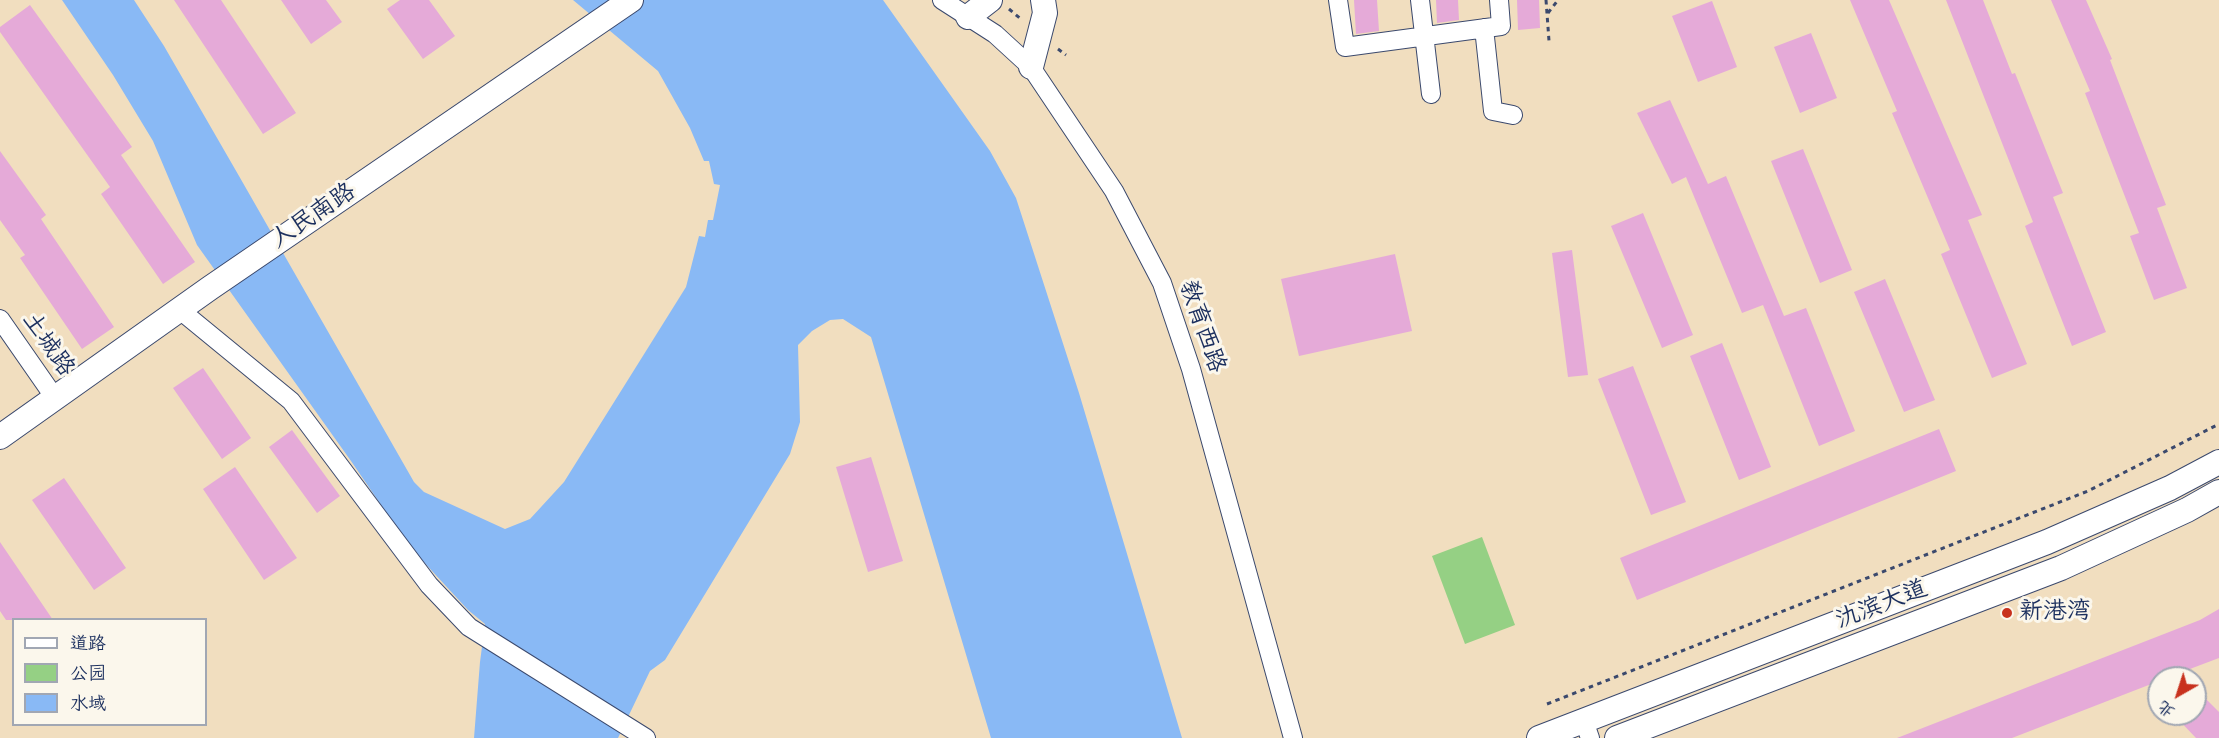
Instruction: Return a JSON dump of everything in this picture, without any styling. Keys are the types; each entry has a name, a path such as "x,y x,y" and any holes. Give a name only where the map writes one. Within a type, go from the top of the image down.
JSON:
{"main road":[{"name":"人民南路","path":"0,437 210,288 631,0"},
{"path":"968,17 990,0"},
{"path":"1031,67 1045,13 1043,0"},
{"name":"氿滨大道","path":"1539,738 1587,730 2047,542 2170,488 2219,462"},
{"name":"氿滨大道","path":"1617,738 2061,568 2187,510 2219,492"}],"street":[{"name":"教育西路","path":"942,0 994,34 1031,67 1114,191 1162,283 1191,369 1293,738"},
{"path":"1338,0 1345,47 1501,26 1499,0"},
{"path":"1420,0 1431,94"},
{"path":"1484,28 1492,111 1513,115"},
{"path":"180,310 291,400 429,585 469,627 641,735"},
{"name":"土城路","path":"0,319 55,398"}],"path":[{"path":"1546,0 1549,40"},
{"path":"1547,14 1558,0"},
{"path":"1547,704 2088,491 2219,424"}],"green space":[{"path":"1482,537 1515,625 1465,644 1432,556"}],"water":[{"path":"62,0 134,0 164,46 414,482 424,492 505,529 530,519 564,482 686,287 699,236 705,237 708,220 713,220 720,185 714,184 709,161 704,161 690,128 658,71 573,0 883,0 990,151 1016,198 1079,393 1182,738 991,738 871,337 843,319 830,320 812,331 798,345 800,422 790,454 665,660 650,671 618,738 474,738 485,624 468,610 409,546 197,245 153,141 113,75"}],"building":[{"path":"174,0 221,0 296,113 263,134"},
{"path":"281,0 326,0 342,22 311,44"},
{"path":"400,0 429,0 455,36 423,59 387,9"},
{"path":"1354,0 1377,0 1379,31 1356,34"},
{"path":"1436,0 1458,0 1459,20 1437,23"},
{"path":"1517,0 1539,0 1540,28 1518,30"},
{"path":"1850,0 1889,0 1982,215 1968,220 2027,364 1992,378 1941,254 1950,250 1892,113 1897,111"},
{"path":"1946,0 1983,0 2063,193 2053,197 2106,332 2072,346 2025,226 2033,222"},
{"path":"2051,0 2086,0 2112,59 2110,60 2166,205 2157,208 2187,288 2154,300 2130,236 2139,233 2085,93 2090,91"},
{"path":"1712,1 1737,67 1698,82 1672,16"},
{"path":"30,5 132,147 121,155 195,262 163,284 101,194 110,187 0,32 0,27"},
{"path":"1811,33 1837,98 1800,113 1774,47"},
{"path":"1670,100 1708,184 1726,176 1784,316 1806,308 1855,431 1819,446 1763,305 1742,313 1686,177 1672,184 1637,113"},
{"path":"1803,149 1852,270 1820,283 1771,161"},
{"path":"0,151 46,215 41,219 114,327 82,349 20,258 25,255 0,220"},
{"path":"1643,213 1693,335 1662,348 1611,226"},
{"path":"1572,250 1588,375 1568,377 1552,253"},
{"path":"1395,254 1412,331 1299,356 1281,279"},
{"path":"1885,279 1935,400 1904,412 1854,292"},
{"path":"1722,343 1771,467 1739,480 1690,356"},
{"path":"1633,366 1686,502 1651,515 1598,379"},
{"path":"203,368 251,438 222,459 173,388"},
{"path":"1939,429 1956,471 1637,600 1620,558"},
{"path":"292,430 340,496 317,513 269,447"},
{"path":"871,457 903,561 868,572 836,467"},
{"path":"235,467 297,558 264,580 203,489"},
{"path":"64,478 126,568 94,590 32,500"},
{"path":"0,542 52,618 6,620 0,611"},
{"path":"2219,609 2219,658 2198,666 2147,666 2147,686 2012,738 1897,738 2200,620"},
{"path":"2207,700 2219,712 2219,738 2196,738 2184,726 2207,726"}],"place":[{"name":"新港湾","path":"2007,613"}]}
